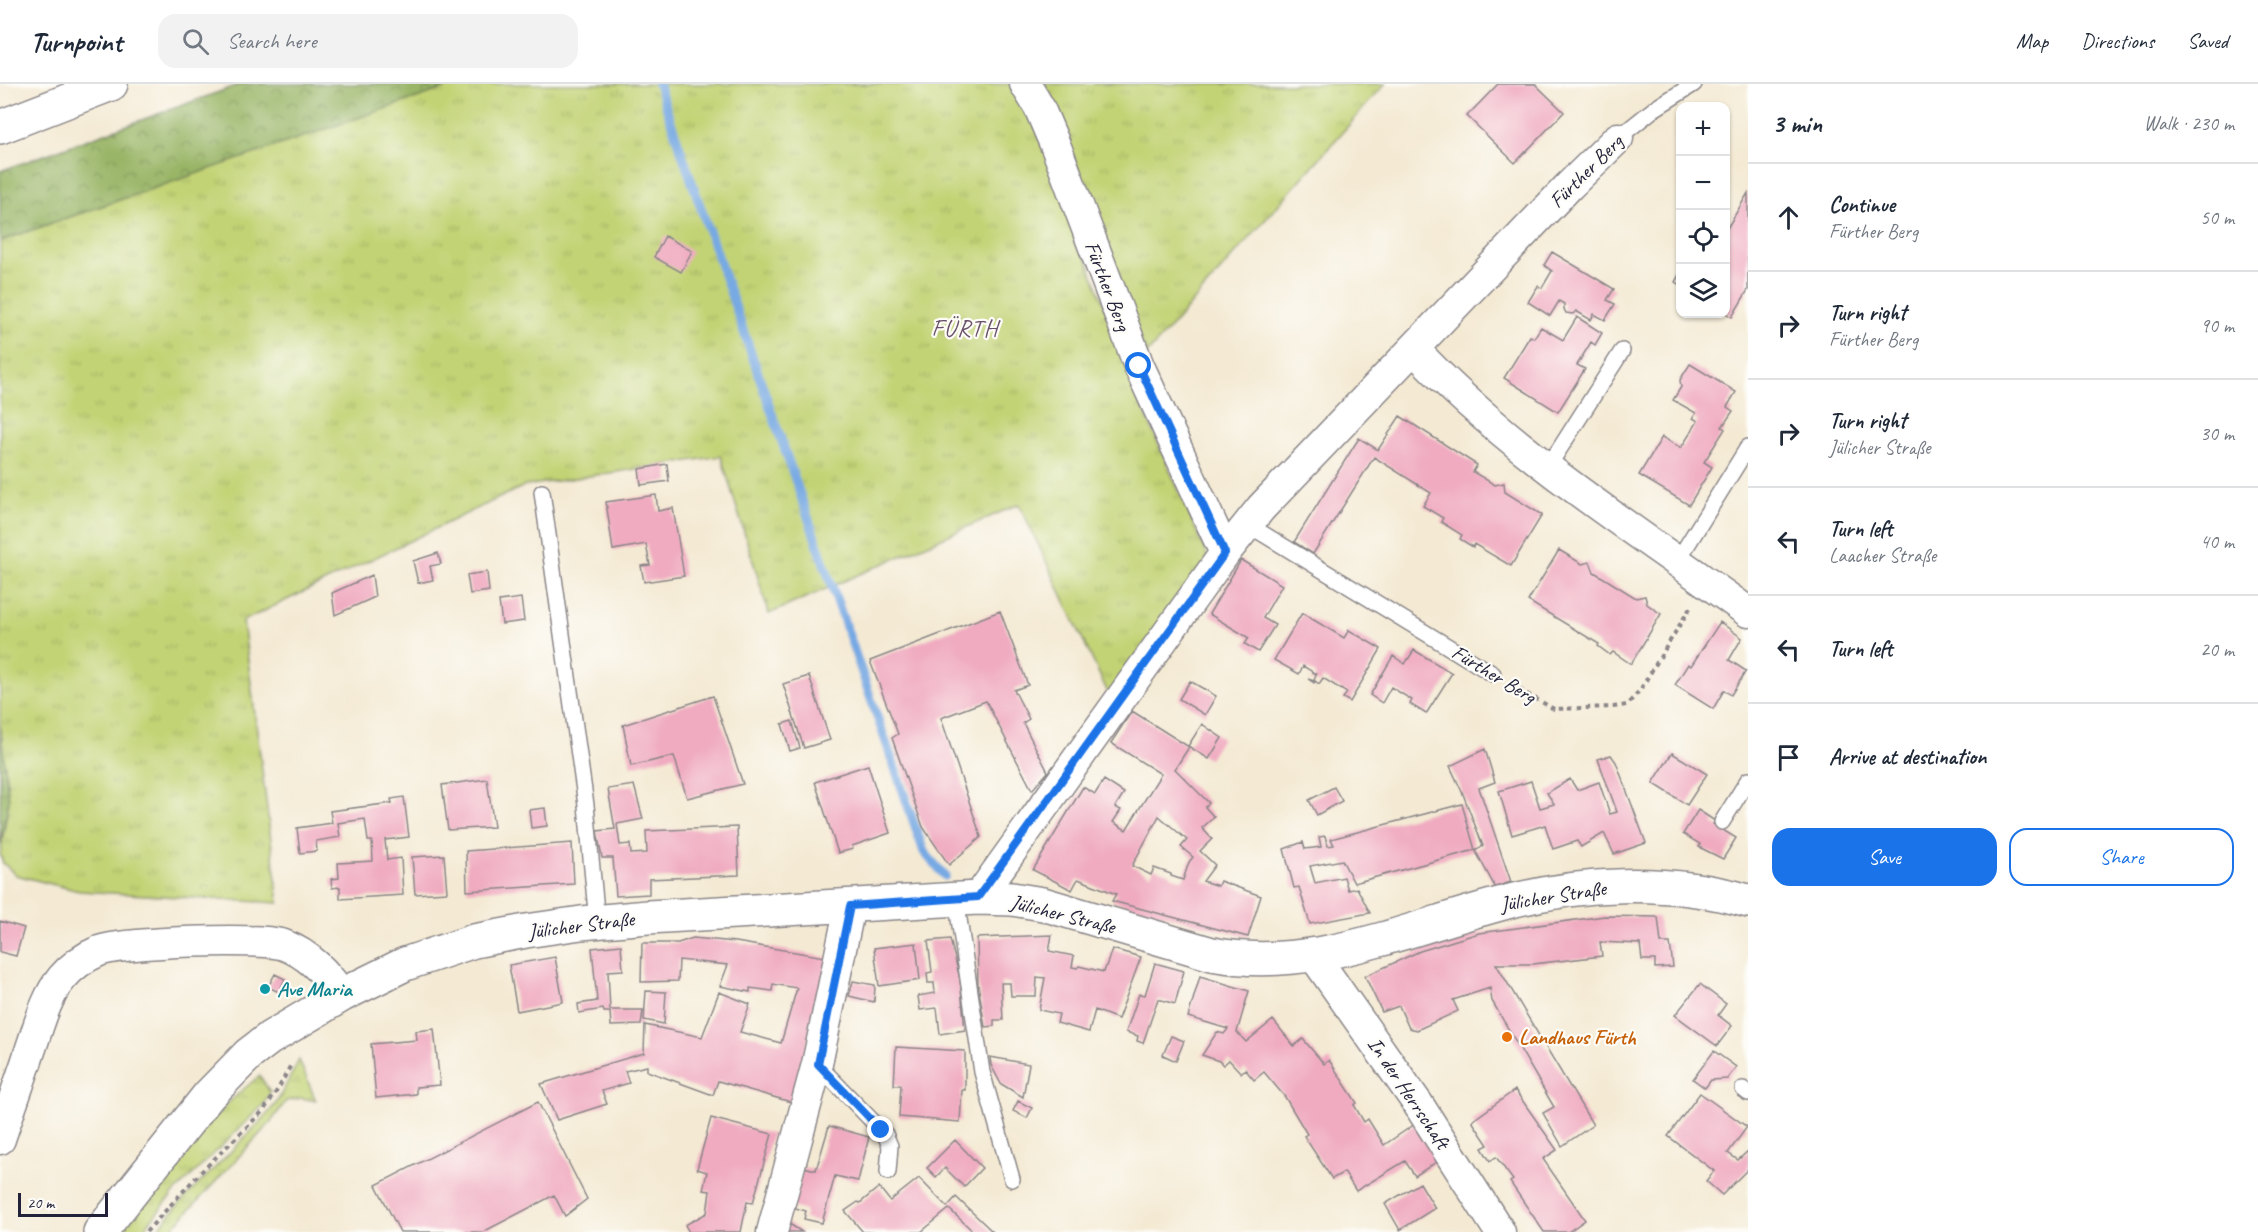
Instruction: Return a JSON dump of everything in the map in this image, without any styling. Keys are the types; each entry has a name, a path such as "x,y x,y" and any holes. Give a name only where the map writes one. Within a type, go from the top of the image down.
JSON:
{"street":[{"path":"0,127 111,84"},
{"name":"Fürther Berg","path":"1025,84 1039,107 1056,147 1139,366 1225,553"},
{"name":"Fürther Berg","path":"967,898 1247,524 1593,161 1618,138"},
{"path":"1414,349 1481,414 1548,467 1748,612"},
{"name":"Jülicher Straße","path":"100,1232 197,1110 238,1064 270,1038 336,998 405,964 474,941 526,930 597,922 967,898 1012,899 1043,904 1212,954 1237,959 1262,960 1314,956 1496,904 1561,891 1605,887 1663,887 1700,891 1748,901"},
{"path":"772,1232 818,1064 850,906"},
{"path":"0,1139 42,1017 54,990 70,970 100,950 182,943 272,942 296,950 307,957 326,974 336,998"},
{"name":"In der Herrschaft","path":"1314,956 1418,1104 1500,1232"}],"lane":[{"name":"Fürther Berg","path":"1618,138 1654,109 1694,84"},
{"path":"1548,467 1622,351"},
{"path":"1678,560 1748,447"},
{"path":"542,492 586,805 597,922"},
{"name":"Fürther Berg","path":"1247,524 1493,674"},
{"path":"1722,822 1748,780"},
{"path":"967,898 982,1072 1012,1179"},
{"path":"818,1064 885,1134 891,1146 888,1172"}],"path":[{"name":"Fürther Berg","path":"1493,674 1554,709 1627,705 1640,690 1706,582"},
{"path":"146,1232 199,1174 264,1110 295,1060"}],"green space":[{"path":"241,84 457,84 0,241 0,171"},
{"path":"456,84 1013,84 1039,133 1145,413 1208,558 1109,695 1019,504 769,614 721,456 524,486 243,621 279,903 79,891 16,875 3,863 0,854 9,801 0,725 0,241"},
{"path":"1043,84 1385,84 1146,355 1053,100"},
{"path":"0,725 9,801 0,844"},
{"path":"299,1060 316,1101 301,1098 286,1101 270,1123 169,1232 155,1232 181,1202 265,1117 277,1102"},
{"path":"260,1076 270,1092 264,1104 173,1194 141,1232 118,1232 203,1129"}],"building":[{"path":"1498,84 1535,84 1564,112 1515,163 1467,116"},
{"path":"1748,193 1748,290 1732,317 1730,316 1730,223"},
{"path":"665,236 692,251 681,272 654,257"},
{"path":"1552,252 1614,289 1607,300 1615,304 1605,320 1594,314 1591,320 1576,311 1573,314 1566,313 1564,304 1559,301 1550,316 1528,302 1538,286 1542,288 1552,271 1544,265"},
{"path":"1577,317 1602,333 1595,345 1591,342 1577,365 1585,369 1558,412 1504,378 1530,336 1534,338 1541,327 1563,340"},
{"path":"1690,364 1736,392 1727,407 1733,411 1722,427 1725,429 1704,462 1712,467 1689,505 1639,475 1662,437 1681,448 1698,421 1693,418 1696,413 1673,400 1681,387 1680,380"},
{"path":"1400,416 1477,465 1473,472 1495,485 1504,483 1505,492 1542,515 1511,566 1474,544 1473,547 1460,539 1462,535 1441,522 1443,518 1423,506 1431,493 1374,457 1313,554 1294,542 1359,438 1378,450"},
{"path":"667,464 669,481 641,485 639,469"},
{"path":"656,495 658,511 673,508 684,576 644,582 641,566 650,565 646,544 613,550 606,502"},
{"path":"1559,550 1582,564 1590,562 1594,572 1636,598 1645,596 1647,604 1661,614 1631,664 1613,652 1610,655 1598,646 1599,644 1528,601"},
{"path":"438,553 441,564 430,566 433,580 418,583 413,561"},
{"path":"1241,560 1282,585 1263,618 1275,625 1258,652 1245,644 1249,638 1209,614"},
{"path":"487,572 489,591 470,594 467,575"},
{"path":"372,575 375,597 335,615 332,593"},
{"path":"521,598 524,621 502,624 499,601"},
{"path":"1000,611 1028,685 1014,690 1029,719 1023,723 1048,772 1032,790 986,701 941,718 981,837 949,865 923,827 892,738 898,734 870,661"},
{"path":"1302,613 1344,638 1349,630 1381,649 1350,702 1343,698 1347,693 1323,678 1319,684 1308,679 1314,681 1316,674 1303,666 1299,674 1274,660"},
{"path":"1720,622 1742,638 1729,660 1746,671 1731,695 1724,690 1713,709 1675,685 1688,664 1691,666"},
{"path":"1414,650 1452,673 1426,714 1410,704 1412,700 1391,687 1382,703 1370,695 1393,656 1405,664"},
{"path":"809,676 830,740 804,748 783,684"},
{"path":"1190,681 1216,696 1205,715 1179,699"},
{"path":"713,696 743,784 687,798 674,756 631,766 623,725"},
{"path":"1132,711 1189,747 1175,769 1209,803 1205,807 1214,817 1202,828 1212,839 1200,851 1215,865 1203,881 1218,886 1220,881 1261,896 1248,937 1112,901 1116,894 1078,879 1072,890 1033,870 1083,787 1095,794 1104,780 1124,793 1115,807 1121,810 1113,822 1126,830 1161,774 1111,743","holes":["1159,816 1187,840 1181,847 1193,857 1183,880 1154,868 1151,875 1132,866"]},
{"path":"792,721 800,748 790,751 782,724"},
{"path":"1202,724 1222,738 1209,759 1188,746"},
{"path":"1485,749 1495,782 1479,788 1511,882 1495,887 1475,850 1483,846 1450,766"},
{"path":"1672,753 1707,774 1687,805 1653,783"},
{"path":"1611,755 1616,762 1646,843 1614,854 1604,833 1581,847 1577,841 1553,849 1545,825 1512,835 1499,791 1531,781 1540,808 1554,804 1547,793 1570,779 1577,790 1599,782 1610,814 1617,812 1598,759"},
{"path":"868,765 890,833 838,853 815,782"},
{"path":"487,779 494,827 448,830 442,785"},
{"path":"634,785 643,819 617,824 620,845 630,844 631,854 647,853 646,831 737,827 739,875 649,879 649,894 616,896 613,858 602,858 597,831 615,829 608,789"},
{"path":"1334,787 1342,801 1317,815 1309,800"},
{"path":"404,797 409,837 385,840 387,860 401,858 403,895 340,899 340,887 332,888 331,879 339,878 338,863 373,861 372,841 368,841 365,819 338,823 340,837 316,841 317,851 300,853 297,828 332,823 330,811 392,803 391,799"},
{"path":"1462,804 1475,850 1354,883 1342,860 1310,866 1315,883 1344,877 1348,890 1357,888 1370,913 1310,924 1299,887 1294,888 1284,849 1303,842 1305,849 1321,847 1319,837 1325,836 1328,846 1334,845 1331,839"},
{"path":"545,808 547,826 531,828 529,810"},
{"path":"1698,810 1715,821 1713,824 1736,838 1723,859 1699,847 1700,844 1683,834"},
{"path":"572,843 574,884 467,891 466,851"},
{"path":"444,855 447,892 415,894 412,857"},
{"path":"1605,916 1658,917 1661,943 1670,943 1673,967 1655,968 1655,960 1642,960 1640,944 1600,942 1602,956 1533,964 1496,964 1593,1125 1562,1146 1543,1113 1554,1107 1492,1001 1490,988 1453,1000 1458,1011 1417,1030 1409,1028 1399,1006 1382,1012 1365,976 1420,951 1479,933"},
{"path":"0,921 24,928 16,956 0,952"},
{"path":"1052,935 1049,951 1074,956 1072,967 1079,966 1104,972 1112,949 1141,957 1118,1019 1095,1010 1089,1032 1057,1023 1059,1014 1039,1010 1045,978 1037,977 1036,996 1011,996 1010,983 1001,983 1003,1020 994,1020 994,1026 985,1027 978,984 977,938"},
{"path":"693,938 736,942 831,958 791,1102 718,1081 713,1095 647,1071 647,1066 625,1071 629,1083 602,1091 607,1104 557,1120 541,1084 644,1053 645,1025 702,1037 719,992 750,1004 740,1032 781,1043 797,988 773,984 772,991 750,988 750,992 720,986 728,965 679,960 678,981 641,982 642,943 678,943"},
{"path":"950,939 960,979 965,1030 940,1034 937,1008 920,1010 918,996 935,993 934,983 928,983 927,973 932,972 928,941"},
{"path":"916,943 920,980 879,986 874,948"},
{"path":"621,945 623,970 608,971 610,1010 643,1010 641,1025 611,1026 610,1012 604,1012 603,1009 579,1013 578,1004 597,1001 592,948"},
{"path":"555,957 563,1002 517,1011 509,965"},
{"path":"1155,963 1184,971 1175,1004 1158,999 1143,1043 1137,1041 1138,1036 1126,1032 1139,994 1145,995"},
{"path":"275,974 285,979 279,992 268,987"},
{"path":"1200,976 1249,991 1237,1032 1246,1042 1273,1020 1294,1046 1303,1039 1324,1064 1329,1060 1357,1103 1354,1105 1364,1122 1368,1119 1384,1145 1415,1124 1438,1161 1415,1176 1405,1161 1356,1191 1344,1172 1332,1179 1304,1136 1307,1134 1285,1097 1264,1072 1254,1080 1245,1069 1241,1073 1229,1060 1223,1065 1219,1061 1202,1055 1217,1032 1224,1034 1228,1029 1188,1017"},
{"path":"853,981 875,985 874,1002 849,996"},
{"path":"1700,984 1726,1004 1718,1015 1732,1026 1717,1046 1675,1015"},
{"path":"646,991 666,992 664,1024 644,1020"},
{"path":"434,1029 440,1085 416,1087 416,1094 376,1098 371,1044 417,1040 416,1031"},
{"path":"1171,1036 1184,1041 1176,1061 1163,1055"},
{"path":"896,1047 965,1051 965,1090 962,1090 960,1122 899,1117 901,1085 894,1085"},
{"path":"1714,1051 1736,1067 1727,1079 1711,1080 1705,1088 1693,1079"},
{"path":"990,1057 1029,1064 1023,1097 1001,1084 991,1065"},
{"path":"1515,1090 1557,1150 1543,1159 1585,1220 1568,1232 1544,1232 1510,1182 1513,1180 1496,1157 1490,1161 1482,1148 1488,1145 1472,1121"},
{"path":"1700,1093 1747,1127 1728,1153 1738,1160 1748,1151 1748,1169 1722,1195 1706,1181 1714,1171 1668,1136"},
{"path":"1018,1101 1032,1108 1027,1118 1013,1111"},
{"path":"538,1102 587,1199 565,1216 554,1195 483,1232 400,1232 376,1185"},
{"path":"711,1118 772,1134 753,1203 747,1202 741,1232 689,1232 685,1225 707,1213 710,1191 703,1190 707,1172 697,1169"},
{"path":"829,1126 869,1137 858,1181 835,1176 822,1223 804,1219 806,1211 792,1207 803,1167 816,1170"},
{"path":"955,1140 982,1168 964,1187 945,1168 936,1177 927,1168"},
{"path":"919,1178 947,1207 956,1197 993,1232 974,1232 949,1209 921,1232 863,1232 845,1211 858,1202 860,1203 879,1187 890,1201"},
{"path":"1420,1183 1435,1208 1400,1230 1385,1204"},
{"path":"788,1223 802,1232 785,1232"}],"waterway":[{"path":"658,84 924,852 945,876"}],"place":[{"name":"Ave Maria","path":"265,989"},
{"name":"Landhaus Fürth","path":"1507,1037"}],"district":[{"name":"FÜRTH","path":"965,328"}],"route":[{"path":"881,1130 818,1064 850,906 978,897 1225,553 1139,366"}]}
